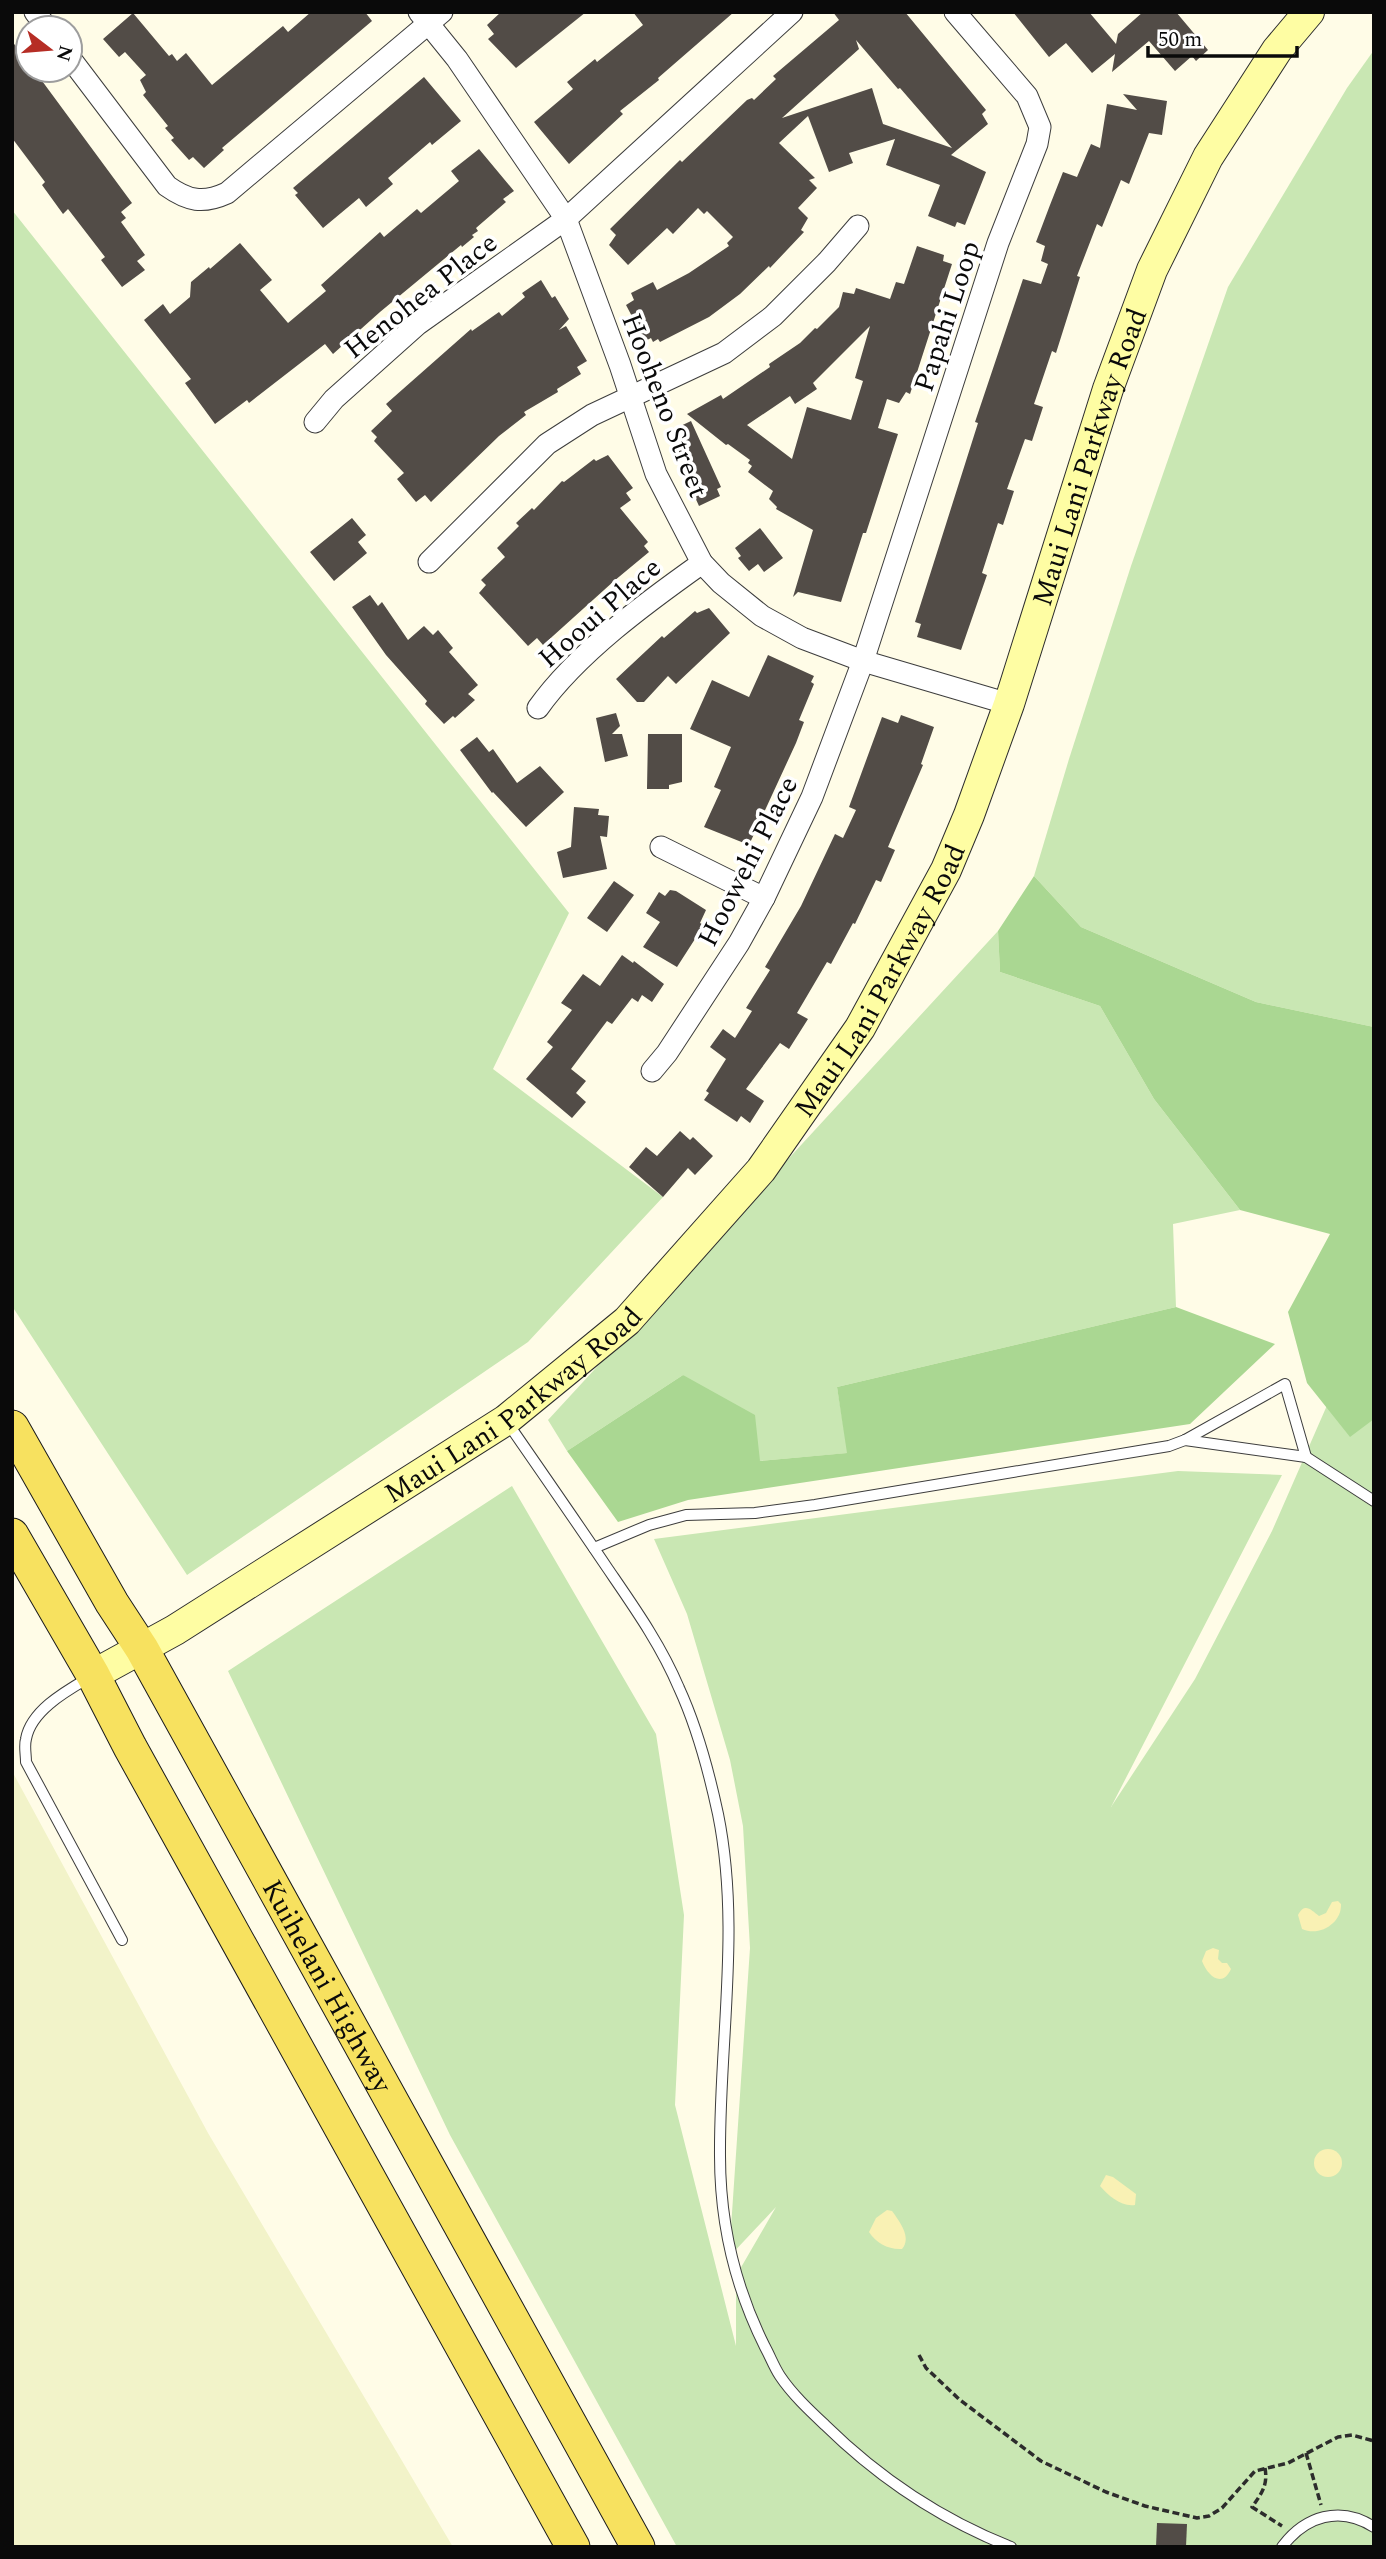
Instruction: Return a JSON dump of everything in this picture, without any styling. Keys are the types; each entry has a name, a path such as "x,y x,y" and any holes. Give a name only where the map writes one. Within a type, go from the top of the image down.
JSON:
{"main road":[{"name":"Maui Lani Parkway Road","path":"93,1675 142,1649 304,1550 506,1420 627,1321 761,1170 860,1028 946,870 1009,704 1108,389 1152,270 1208,157 1277,50 1309,12"},
{"name":"Kuihelani Highway","path":"12,1427 112,1603 142,1649 638,2547"},
{"name":"Kuihelani Highway","path":"12,1535 93,1675 130,1747 573,2547"}],"street":[{"path":"566,219 792,12"},
{"name":"Papahi Loop","path":"863,661 994,256 1037,144 1040,127 1027,96 955,12"},
{"path":"84,76 167,186 180,196 196,201 212,200 227,193 430,16"},
{"name":"Hooheno Street","path":"430,16 566,219 656,474 702,563 721,583 762,616 802,638 863,661 1009,704"},
{"name":"Henohea Place","path":"314,422 334,399 418,324 566,219"},
{"path":"429,562 547,444 592,415 724,353 773,316 827,262 858,226"},
{"name":"Hooui Place","path":"538,708 550,692 591,651 654,597 702,563"},
{"name":"Hoowehi Place","path":"652,1071 701,1002 764,898 812,797 863,661"},
{"path":"661,847 764,898"}],"lane":[{"path":"594,1548 649,1525 686,1515 755,1513 814,1505 1152,1449 1185,1440 1285,1384 1306,1457"},
{"path":"506,1420 650,1631 680,1689 703,1756 718,1815 727,1879 729,1931 720,2156 722,2204 729,2249 741,2293 780,2377 846,2447 887,2480 931,2509 1011,2547"},
{"path":"1185,1440 1306,1457 1374,1501"},
{"path":"93,1675 53,1700 33,1723 26,1738 26,1762 122,1940"},
{"path":"1282,2547 1304,2524 1324,2516 1353,2517 1374,2526"}],"path":[{"path":"919,2355 926,2368 960,2400 1041,2461 1106,2492 1145,2506 1196,2518 1209,2516 1222,2508 1255,2471 1288,2463 1338,2437 1352,2435 1374,2441"},
{"path":"1306,2453 1324,2516"},
{"path":"1265,2468 1265,2488 1252,2507 1293,2533"}],"green space":[{"path":"1374,50 1374,1027 1256,1002 1081,927 1034,876 1131,566 1228,287 1347,88"},
{"path":"12,210 569,913 493,1069 663,1197 528,1342 187,1575 12,1306"},
{"path":"1034,876 1081,927 1256,1002 1374,1027 1374,1419 1350,1437 1307,1383 1288,1312 1330,1234 1240,1210 1154,1099 1100,1006 1000,972 998,931"},
{"path":"998,931 1000,972 1100,1006 1154,1099 1240,1210 1173,1224 1176,1307 837,1387 848,1453 760,1461 683,1375 567,1451 548,1420"},
{"path":"1374,1298 1374,2547 677,2547 450,2135 228,1671 512,1486 656,1734 684,1915 675,2105 736,2346 736,2276 776,2207 729,2257 750,1948 743,1826 730,1760 687,1614 654,1539 1178,1471 1282,1475 1111,1807 1195,1679 1272,1531"},
{"path":"1176,1307 1275,1344 1190,1424 688,1500 618,1522 567,1451 683,1375 755,1415 760,1461 847,1453 837,1387"},
{"path":"12,1771 208,2133 453,2547 12,2547"}],"sand":[{"path":"1338,1901 1341,1904 1338,1917 1329,1927 1316,1931 1302,1929 1298,1915 1303,1909 1308,1908 1319,1916 1326,1913 1332,1902"},
{"path":"1213,1948 1219,1950 1218,1959 1227,1963 1231,1969 1223,1978 1211,1975 1202,1961 1206,1951"},
{"path":"1328,2149 1338,2153 1342,2163 1338,2173 1328,2177 1318,2173 1314,2163 1318,2153"},
{"path":"1106,2175 1136,2194 1135,2205 1120,2203 1100,2186"},
{"path":"887,2210 892,2211 904,2230 906,2240 902,2249 883,2245 869,2232 876,2218"}],"building":[{"path":"311,12 365,12 372,21 222,148 224,150 204,168 193,157 189,160 171,140 174,138 165,128 168,126 143,95 146,92 140,80 146,75 125,52 119,57 103,39 133,13 169,56 172,54 177,61 186,53 212,85 283,26 288,32"},
{"path":"501,12 586,12 516,68 488,39 494,34 487,25"},
{"path":"633,12 734,12 658,78 659,80 620,111 623,114 569,164 534,122 573,89 567,82 643,25"},
{"path":"833,12 905,12 986,110 982,114 988,124 951,155 986,172 965,225 957,222 955,227 928,216 940,185 886,165 895,139 849,153 853,163 829,172 808,116 779,143 815,178 809,180 817,188 798,208 808,218 801,230 804,232 770,268 769,266 740,294 709,317 660,342 658,339 653,342 651,338 645,341 626,305 634,300 631,293 653,282 657,290 689,273 729,246 727,243 733,237 707,211 704,214 698,208 673,234 667,228 628,265 609,245 616,235 610,229 680,160 682,162 747,100 754,100 776,79 773,76 839,20","holes":["856,40 898,89 900,88 952,148 883,124 872,88 782,118 859,49"]},
{"path":"1013,12 1089,12 1116,44 1118,34 1143,12 1176,12 1208,50 1196,61 1192,56 1175,71 1149,41 1112,72 1115,54 1092,73 1066,43 1049,57"},
{"path":"12,41 14,84 44,84 132,203 121,212 126,218 121,222 145,255 137,261 145,270 122,287 101,260 105,257 68,209 63,214 42,185 45,182 12,138"},
{"path":"424,77 461,121 432,145 430,142 388,178 393,184 366,207 359,198 323,228 295,195 298,193 293,188"},
{"path":"1123,94 1167,101 1162,135 1149,133 1129,184 1121,180 1102,227 1097,224 1077,276 1080,277 1056,353 1052,351 1034,404 1043,407 1032,441 1025,439 1007,489 1014,491 1003,525 998,523 982,573 987,575 961,650 917,637 921,624 915,622 978,423 975,422 1023,279 1041,284 1048,264 1041,261 1045,246 1036,242 1050,205 1063,172 1077,177 1091,144 1100,148 1107,104 1137,110"},
{"path":"479,149 514,191 503,199 506,202 476,228 478,231 472,235 474,237 380,312 333,354 325,344 249,403 247,400 215,424 185,383 191,379 144,320 163,304 170,314 190,297 191,282 240,243 272,280 260,290 288,323 326,291 321,285 380,232 384,237 417,209 421,213 459,181 451,171"},
{"path":"917,246 944,255 943,261 952,264 910,394 906,392 899,403 887,399 878,428 898,434 841,602 798,592 793,597 813,530 776,509 769,499 773,491 748,472 752,466 748,463 750,460 687,414 721,395 723,399 770,367 769,364 800,343 839,307 843,292 854,294 856,288 890,299 896,282 904,284","holes":["870,326 855,378 863,381 851,420 807,407 792,459 747,425 790,396 795,404 817,389 813,383"]},
{"path":"541,280 569,319 559,330 566,326 587,361 577,367 581,374 557,389 558,392 524,412 526,415 499,436 431,502 425,495 416,502 397,479 404,473 374,441 377,437 371,431 392,411 386,404 471,329 472,331 499,312 502,316 525,297 522,293"},
{"path":"691,421 721,487 717,489 720,496 699,506 670,431"},
{"path":"608,455 633,488 626,493 631,500 620,508 648,542 644,546 649,552 543,645 537,638 528,646 479,593 486,585 481,580 505,557 497,548 519,526 516,523 532,508 534,510 562,481 594,459 596,461"},
{"path":"352,518 366,535 358,542 367,553 334,581 310,552"},
{"path":"760,528 783,558 764,572 758,564 749,571 738,558 741,556 735,548"},
{"path":"370,595 378,606 382,602 408,640 424,626 433,635 438,630 453,648 449,652 478,685 468,694 475,700 455,718 453,716 444,724 425,704 427,701 386,655 352,607"},
{"path":"709,608 730,633 676,684 668,676 644,702 637,702 616,679 662,636 664,638 695,611 697,613"},
{"path":"768,655 814,676 811,682 814,684 799,720 804,722 796,743 749,845 704,827 721,790 714,787 731,747 690,729 712,680 749,697"},
{"path":"616,713 620,726 612,734 622,734 628,756 605,762 596,718"},
{"path":"901,715 934,727 921,764 923,765 888,847 895,850 881,882 876,880 855,924 853,923 831,964 827,962 797,1013 808,1019 789,1049 780,1043 746,1089 764,1101 750,1123 741,1116 737,1122 704,1100 709,1093 706,1091 726,1059 710,1047 723,1029 735,1038 752,1011 746,1008 770,970 765,967 801,906 835,834 843,838 856,810 849,807 882,717 898,723"},
{"path":"648,734 682,734 682,782 669,785 669,789 647,789"},
{"path":"477,737 489,752 493,749 517,783 540,766 564,792 526,827 492,793 460,750"},
{"path":"574,807 599,809 598,815 609,816 607,837 600,836 607,869 563,878 557,852 571,847"},
{"path":"614,881 634,895 607,932 587,918"},
{"path":"670,890 706,910 700,923 704,925 677,967 643,947 660,922 646,913 659,892 665,896"},
{"path":"622,955 664,984 652,1002 642,995 638,1002 632,998 612,1024 607,1021 571,1069 586,1081 576,1093 586,1102 572,1118 526,1079 553,1047 547,1042 572,1010 561,1003 583,974 600,986"},
{"path":"680,1131 690,1140 693,1137 713,1156 695,1175 688,1168 663,1197 629,1167 646,1147 657,1156"},
{"path":"1157,2523 1187,2524 1186,2547 1156,2547"}]}
